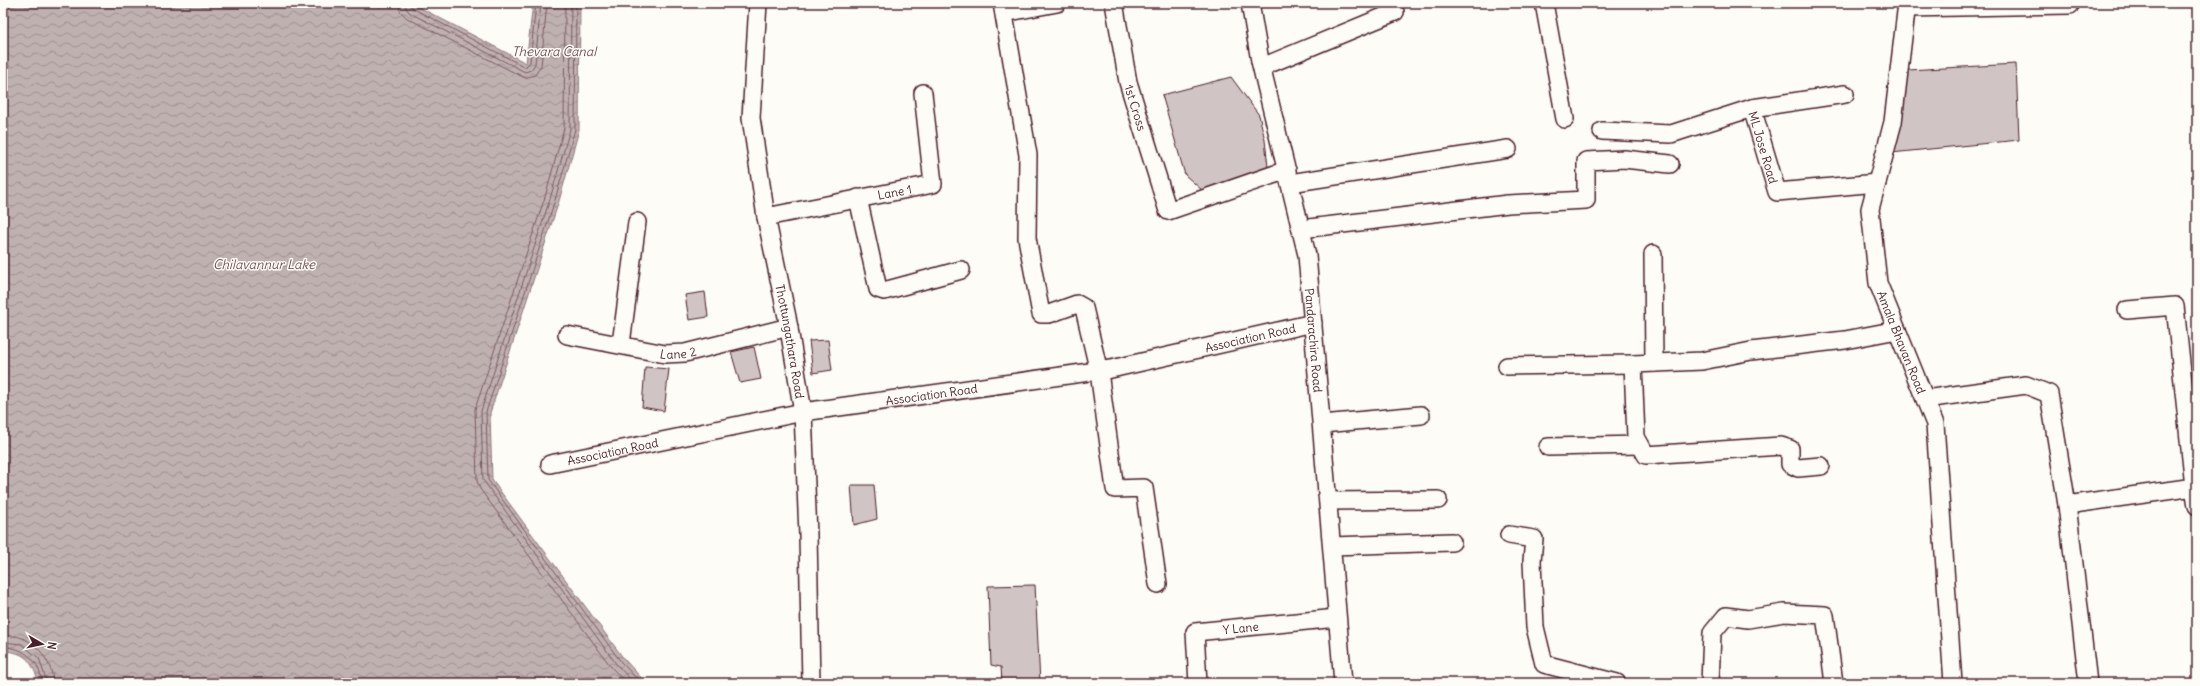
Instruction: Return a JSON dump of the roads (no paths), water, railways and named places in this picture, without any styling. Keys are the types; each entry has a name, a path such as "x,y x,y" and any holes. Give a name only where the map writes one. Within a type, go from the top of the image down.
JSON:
{"street":[{"name":"Thottungathara Road","path":"758,3 751,118 766,217 789,327 803,412 811,683"},
{"path":"1057,3 1003,8 1028,155 1027,238 1041,314 1049,314 1077,304 1084,308 1098,372 1115,489 1144,488 1158,584"},
{"name":"1st Cross","path":"1114,3 1128,82 1168,211 1288,176"},
{"name":"Pandarachira Road","path":"1250,3 1262,67 1307,255 1342,683"},
{"path":"1544,3 1565,119"},
{"path":"1907,5 2070,5"},
{"name":"Amala Bhavan Road","path":"1907,5 1893,122 1870,209 1878,283 1935,424 1953,683"},
{"path":"1262,67 1395,12"},
{"name":"Lane 1","path":"766,217 933,184 923,93"},
{"path":"1752,108 1845,94"},
{"name":"ML Jose Road","path":"1602,131 1670,134 1752,108 1777,192 1877,184"},
{"path":"1288,176 1508,148"},
{"path":"1301,228 1508,204 1586,200 1586,162 1624,159 1670,164"},
{"path":"858,198 878,289 884,291 961,270"},
{"path":"621,344 637,222"},
{"path":"1653,254 1654,363"},
{"path":"2127,310 2175,306 2197,506"},
{"name":"Association Road","path":"550,464 803,412 1098,372 1313,323"},
{"name":"Lane 2","path":"567,335 621,344 665,354 685,353 789,327"},
{"path":"1507,366 1633,364 1702,360 1751,351 1845,340 1897,330"},
{"path":"1633,364 1636,437 1639,445 1646,455 1781,446 1790,449 1790,464 1798,468 1821,466"},
{"path":"1925,400 2026,385 2049,394 2067,505 2088,683"},
{"path":"1322,424 1421,415"},
{"path":"1548,447 1639,445"},
{"path":"2067,505 2194,487"},
{"path":"1328,501 1438,500"},
{"path":"1509,535 1534,539 1532,561 1535,627 1544,664 1617,683"},
{"path":"1332,546 1452,542"},
{"path":"1710,683 1712,633 1726,616 1748,619 1784,613 1825,615 1834,683"},
{"name":"Y Lane","path":"1198,683 1195,632 1337,618"}],"water":[{"name":"Chilavannur Lake","path":"3,3 411,3 526,63 533,3 580,3 579,130 559,201 490,413 492,480 624,659 646,683 39,683 34,669 23,656 18,653 3,651"}],"water label":[{"name":"Thevara Canal","path":"554,51"}]}
